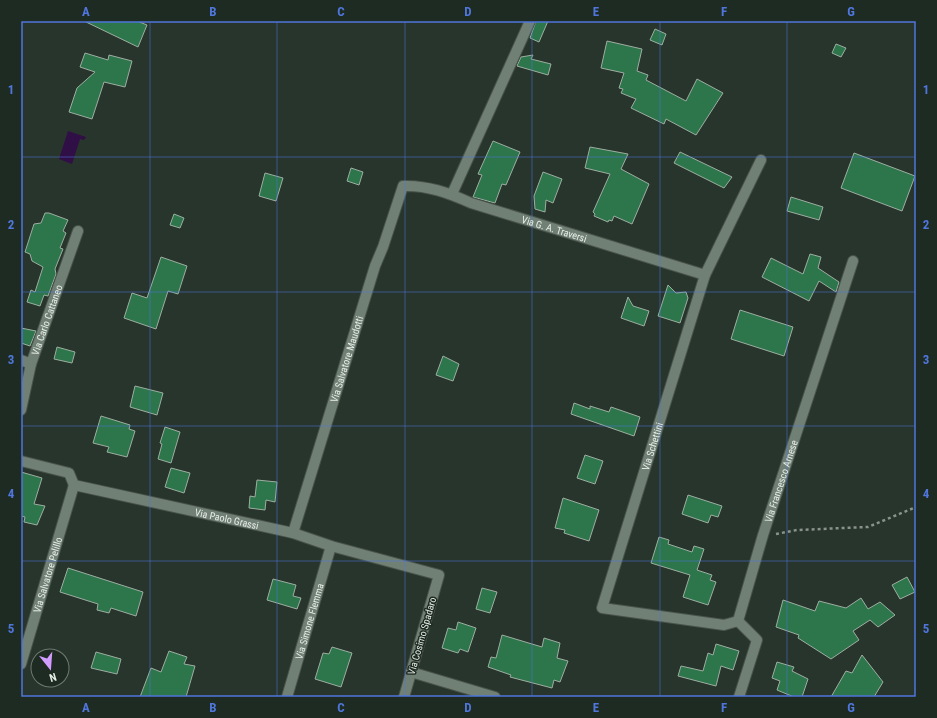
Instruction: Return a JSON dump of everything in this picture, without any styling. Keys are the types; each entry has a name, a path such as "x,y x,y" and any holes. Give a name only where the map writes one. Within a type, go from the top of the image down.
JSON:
{"street":[{"path":"452,194 530,21"},
{"name":"Via Schettini","path":"738,621 724,625 602,608 705,275 761,160"},
{"name":"Via G. A. Traversi","path":"403,186 419,185 452,194 471,203 705,275"},
{"name":"Via Salvatore Maudotti","path":"293,533 374,266 384,248 403,186"},
{"name":"Via Carlo Cattaneo","path":"21,410 31,364 78,231"},
{"name":"Via Francesco Arnese","path":"738,621 763,535 853,261"},
{"path":"21,360 31,364"},
{"path":"21,461 69,473 74,485"},
{"name":"Via Paolo Grassi","path":"74,485 293,533 331,546 439,576"},
{"name":"Via Salvatore Pelillo","path":"21,664 74,485"},
{"name":"Via Simone Flemma","path":"287,697 331,546"},
{"name":"Via Cosimo Spadaro","path":"404,697 439,576"},
{"path":"738,621 757,640 739,697"},
{"path":"411,672 495,697"}],"path":[{"path":"763,535 797,530 868,527 916,506"}],"shaded area":[{"path":"68,131 86,137 84,140 80,139 72,164 59,159"}],"building":[{"path":"84,21 137,21 147,25 138,47"},
{"path":"536,21 548,21 539,42 530,38"},
{"path":"655,29 666,34 662,45 650,40"},
{"path":"607,41 642,49 637,71 648,75 646,80 686,101 697,79 723,93 696,135 666,119 664,124 631,108 636,99 621,93 623,89 619,88 624,73 601,68"},
{"path":"836,44 846,48 841,57 832,53"},
{"path":"85,53 108,60 109,55 132,61 125,87 104,82 92,119 69,112 77,88 95,72 80,67"},
{"path":"533,55 531,59 551,64 548,75 517,66 521,57"},
{"path":"493,141 520,152 506,185 502,184 495,203 473,197 482,175 478,174"},
{"path":"590,147 628,154 621,169 649,184 632,224 614,216 612,221 609,220 608,222 594,216 595,214 593,212 610,174 585,168"},
{"path":"680,152 732,177 724,188 674,163"},
{"path":"854,153 915,176 902,211 841,188"},
{"path":"351,168 363,172 359,185 347,181"},
{"path":"543,172 562,179 553,203 546,200 545,212 535,209 534,196"},
{"path":"265,173 283,178 276,201 259,196"},
{"path":"791,197 823,207 819,220 787,211"},
{"path":"45,213 68,220 63,231 66,233 60,248 63,249 55,269 56,274 48,296 44,295 40,306 27,302 31,290 35,292 43,267 32,261 30,254 25,252 34,224 41,223"},
{"path":"174,214 184,218 180,228 170,225"},
{"path":"810,254 821,257 818,268 839,282 836,292 819,281 809,301 762,277 771,258 803,274"},
{"path":"161,257 187,266 178,294 168,291 156,329 124,318 132,293 147,298"},
{"path":"668,285 676,293 686,292 688,298 680,323 658,316"},
{"path":"628,297 633,306 649,311 644,326 621,318"},
{"path":"740,310 793,327 784,356 731,339"},
{"path":"21,328 36,331 30,346 21,343"},
{"path":"57,347 75,352 72,363 54,359"},
{"path":"443,356 459,364 453,381 436,375"},
{"path":"135,386 163,393 157,415 130,407"},
{"path":"574,403 590,409 590,406 609,412 611,407 640,417 634,436 571,414"},
{"path":"101,416 130,425 129,429 135,431 127,457 107,452 109,447 93,443"},
{"path":"165,427 180,432 171,463 158,459 162,444 160,443"},
{"path":"585,455 603,461 595,484 577,478"},
{"path":"171,468 190,473 184,493 165,487"},
{"path":"21,472 42,478 34,504 45,506 37,525 24,522 25,517 21,516"},
{"path":"257,480 277,482 275,502 266,500 265,510 249,508 250,496 255,497"},
{"path":"688,495 722,506 718,517 711,515 708,523 682,514"},
{"path":"563,498 599,510 589,541 564,533 565,530 555,528"},
{"path":"659,537 669,540 668,544 692,552 694,546 704,549 697,570 712,575 710,580 716,582 708,605 683,597 690,575 651,563"},
{"path":"68,568 143,592 136,616 111,608 109,613 97,610 98,604 60,592"},
{"path":"907,577 915,592 900,599 892,585"},
{"path":"273,579 296,585 293,596 301,598 297,609 267,600"},
{"path":"482,588 497,592 490,613 476,609"},
{"path":"861,598 868,609 880,602 895,615 878,627 870,620 853,631 859,640 831,659 798,638 799,635 776,627 783,600 815,611 819,601 846,608"},
{"path":"458,622 476,628 468,652 460,649 458,653 442,648 448,628 456,630"},
{"path":"502,635 542,647 544,638 560,643 557,658 568,661 560,682 554,680 552,688 510,677 511,675 488,667 491,657 496,658"},
{"path":"716,644 739,651 733,670 721,666 716,686 678,676 681,666 703,671 708,653 713,655"},
{"path":"332,647 352,653 341,687 315,679 323,653 329,654"},
{"path":"169,651 187,657 184,664 195,666 186,697 140,697 151,668 161,672"},
{"path":"96,652 121,659 117,674 91,668"},
{"path":"862,655 883,682 874,697 831,697 846,671 852,673"},
{"path":"777,662 794,667 792,671 808,679 802,697 794,697 777,690 780,681 772,678"}]}
